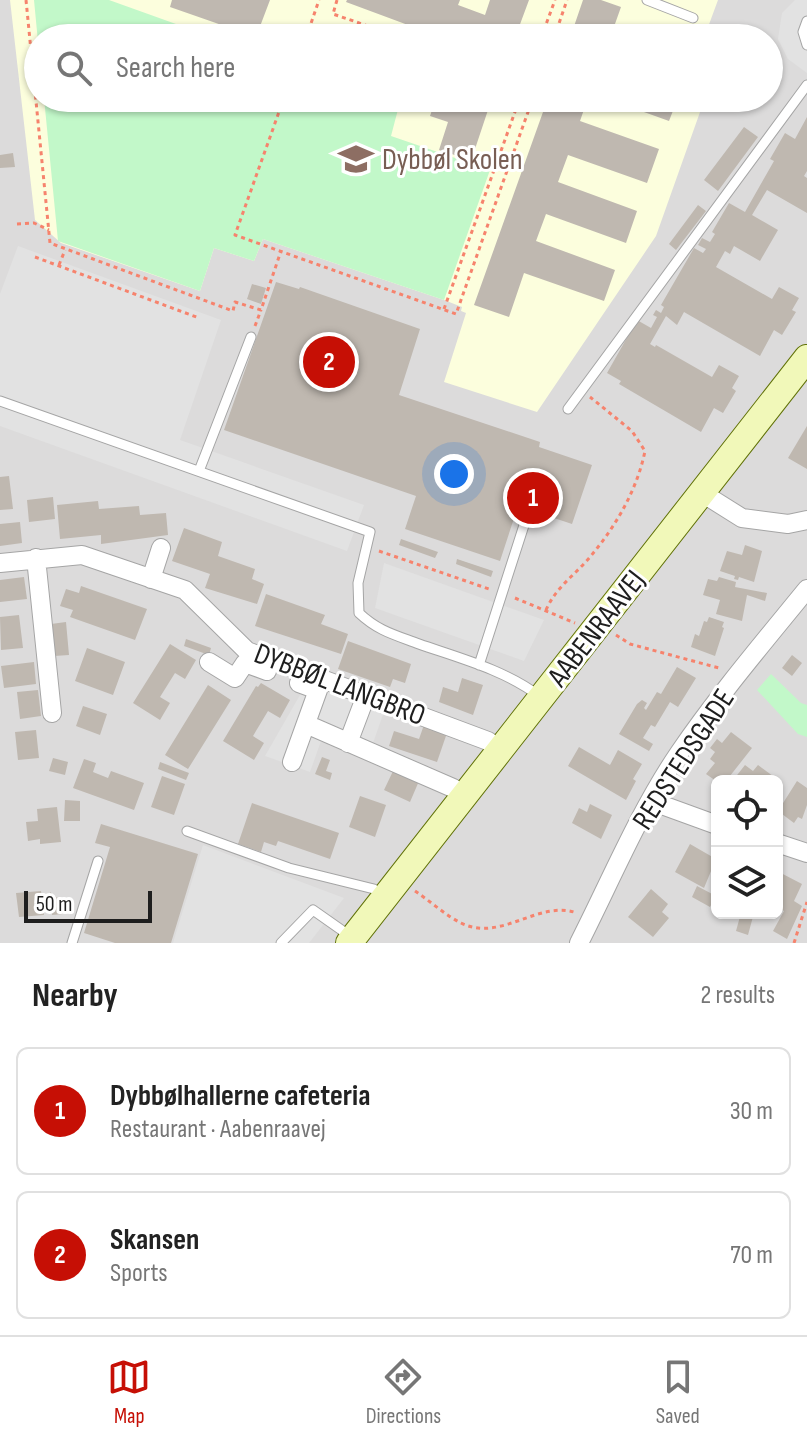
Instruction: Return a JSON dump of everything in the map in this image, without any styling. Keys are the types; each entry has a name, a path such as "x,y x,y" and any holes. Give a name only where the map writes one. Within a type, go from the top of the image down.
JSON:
{"street":[{"name":"AABENRAAVEJ","path":"351,941 807,358"},
{"path":"702,493 742,518 788,524 807,520"},
{"path":"151,579 161,548"},
{"name":"DYBBØL LANGBRO","path":"0,563 82,555 185,590 247,651 488,741 500,751"},
{"path":"36,558 52,713"},
{"name":"REDSTEDSGADE","path":"579,943 651,801 678,755 807,589"},
{"path":"209,662 235,678 245,663 318,690 292,762"},
{"path":"348,743 362,706"},
{"path":"306,724 453,788 464,797"},
{"path":"651,801 711,823"},
{"path":"783,845 807,853"}],"lane":[{"path":"647,0 693,18"},
{"path":"807,21 803,32 807,45"},
{"path":"568,409 807,85"},
{"path":"199,471 251,337"},
{"path":"0,401 370,532 358,583 359,613 374,628 479,665 530,688 542,698"},
{"path":"479,665 526,519"},
{"path":"187,831 289,868 374,889 386,898"},
{"path":"72,943 98,861"},
{"path":"281,943 313,910 351,941"}],"path":[{"path":"26,0 28,24"},
{"path":"311,24 319,0"},
{"path":"337,0 333,14 362,24"},
{"path":"546,24 555,0"},
{"path":"559,24 567,0"},
{"path":"37,112 50,243 233,311 235,302 261,310"},
{"path":"279,112 235,235 456,314 528,112"},
{"path":"444,309 515,112"},
{"path":"17,224 34,223 49,230"},
{"path":"59,265 65,250"},
{"path":"251,337 281,251"},
{"path":"35,257 199,318"},
{"path":"546,610 551,598 590,557 621,514 640,474 645,451 632,431 582,390"},
{"path":"616,635 630,644 738,674"},
{"path":"413,890 462,924 480,928 499,928 557,911 574,911 590,921"},
{"path":"794,943 807,902"}],"shaded area":[{"path":"0,0 807,0 807,943 0,943"},
{"name":"Dybbøl Skolen","path":"10,0 718,0 709,24 24,24 24,112 700,112 656,236 537,412 444,382 466,313 461,311 462,307 444,300 263,239 254,261 214,248 200,291 61,243 35,220"},
{"path":"795,0 807,0 807,73 788,59 783,49 782,13"},
{"path":"18,246 221,320 180,440 364,505 347,551 0,426 0,294"},
{"path":"384,563 544,620 524,661 375,608"},
{"path":"308,681 385,709 368,757 321,741 310,772 265,756"},
{"path":"203,845 344,898 309,943 173,943"}],"green space":[{"path":"34,0 109,0 176,24 36,24"},
{"path":"45,112 397,112 391,136 490,170 444,300 263,239 254,261 214,248 200,291 58,241"},
{"path":"771,674 807,705 807,737 798,734 757,690"}],"building":[{"path":"172,0 270,0 261,24 219,24 170,7"},
{"path":"460,0 458,5 485,15 490,0 529,0 520,24 405,24 346,2"},
{"path":"583,0 601,0 621,7 615,24 575,24"},
{"path":"431,112 487,112 474,152 464,149 461,157 439,150 448,122 430,116"},
{"path":"543,112 583,112 580,121 659,149 647,183 568,155 558,182 637,211 626,243 546,214 536,241 615,270 604,301 524,273 509,317 474,305"},
{"path":"644,112 673,112 669,121"},
{"path":"807,117 807,171 804,176 807,178 807,213 767,190 752,215 778,230 760,261 734,246 730,254 725,251 716,267 772,299 779,287 799,298 792,310 796,312 782,335 774,330 760,356 684,312 677,325 666,316 650,344 712,377 719,365 739,376 732,388 736,391 723,413 714,408 701,432 619,384 621,381 607,373 637,320 651,328 657,317 653,315 656,310 661,313 664,307 661,305 694,248 703,253 706,249 698,245 702,238 710,242 715,234 712,232 729,203 745,212 774,161 770,159 785,133 795,139"},
{"path":"744,127 758,137 718,191 704,180"},
{"path":"13,153 15,167 0,168 0,155"},
{"path":"698,205 706,211 676,250 669,244"},
{"path":"276,282 300,287 420,329 399,395 540,442 539,447 592,465 572,524 518,506 500,561 405,529 416,496 224,430"},
{"path":"252,284 266,288 261,304 247,299"},
{"path":"807,426 807,469 788,458"},
{"path":"9,476 13,509 0,510 0,477"},
{"path":"53,497 55,519 29,522 27,500"},
{"path":"98,501 99,509 139,506 140,515 166,513 168,535 101,544 101,535 60,539 57,505"},
{"path":"20,522 22,543 0,546 0,524"},
{"path":"184,528 222,542 218,556 255,569 252,579 264,584 257,604 205,588 210,574 172,561"},
{"path":"401,539 438,552 435,558 399,545"},
{"path":"745,545 762,551 754,582 739,577 738,580 734,579 735,576 720,571 727,551 742,555"},
{"path":"457,559 493,571 491,577 456,564"},
{"path":"24,577 27,599 0,602 0,580"},
{"path":"719,577 736,582 735,587 767,593 765,601 747,595 742,621 716,614 720,600 703,595 708,579 717,581"},
{"path":"81,586 147,609 135,640 70,617 73,610 60,606 66,589 79,593"},
{"path":"266,594 325,615 321,624 348,634 341,654 255,626"},
{"path":"19,615 23,648 1,650 0,617"},
{"path":"709,617 724,622 715,656 691,647 695,634 699,636 704,621 707,622"},
{"path":"66,622 69,655 54,656 51,624"},
{"path":"186,639 211,648 209,655 184,646"},
{"path":"348,641 411,664 405,683 393,679 390,687 338,669"},
{"path":"170,644 196,660 185,679 175,673 160,697 170,703 160,720 133,703"},
{"path":"87,648 125,662 113,695 75,681"},
{"path":"792,655 802,663 792,676 782,668"},
{"path":"34,662 36,684 4,688 1,666"},
{"path":"677,667 696,678 678,707 670,702 655,727 651,725 643,738 653,744 649,751 619,734 637,704 642,700 647,703 646,710 657,692 661,694"},
{"path":"462,678 483,685 473,715 439,702 443,687 458,692"},
{"path":"261,683 290,700 280,718 268,711 253,736 264,743 254,760 223,741 256,686"},
{"path":"208,685 231,700 188,769 165,755"},
{"path":"38,690 41,716 20,719 17,692"},
{"path":"83,706 107,714 100,735 76,726"},
{"path":"425,722 448,730 437,762 389,746 394,731 419,739"},
{"path":"36,730 39,758 18,760 15,732"},
{"path":"731,732 752,748 731,775 711,775 711,778 706,774 715,763 710,759 715,752 710,748 717,739 722,743"},
{"path":"579,747 610,765 618,750 642,764 626,800 568,766"},
{"path":"322,757 330,760 326,771 332,773 330,780 315,774"},
{"path":"53,758 68,762 65,775 49,771"},
{"path":"84,759 96,763 93,772 108,778 111,771 144,783 134,810 73,788"},
{"path":"160,762 189,773 186,780 158,769"},
{"path":"745,765 753,771 758,765 772,775 737,775"},
{"path":"394,769 419,781 410,802 384,790"},
{"path":"162,776 185,784 174,815 151,807"},
{"path":"797,781 807,788 807,805 802,819 798,817 794,823 783,815 783,803"},
{"path":"360,796 386,805 375,837 349,827"},
{"path":"65,800 80,801 80,821 64,821"},
{"path":"252,803 339,833 330,859 278,841 276,846 264,842 261,852 238,844"},
{"path":"590,804 612,815 601,839 572,823 579,808 587,812"},
{"path":"57,807 61,842 40,844 40,839 28,841 26,822 38,821 37,809"},
{"path":"101,824 198,854 171,943 115,943 84,933 110,847 95,843"},
{"path":"690,844 711,856 711,871 704,888 675,872"},
{"path":"783,874 802,884 794,901 802,906 787,939 773,931 780,919 783,919"},
{"path":"697,886 711,893 711,905 710,907 692,897"},
{"path":"651,889 668,904 662,912 669,918 653,937 628,917"},
{"path":"41,891 44,915 19,917 16,893"},
{"path":"50,892 61,901 63,914 52,915"},
{"path":"739,919 752,919 748,935 736,931"}],"place":[{"name":"Dybbøl Skolen","path":"356,159"},
{"name":"Skansen","path":"329,362"},
{"name":"Dybbølhallerne cafeteria","path":"533,498"}]}
